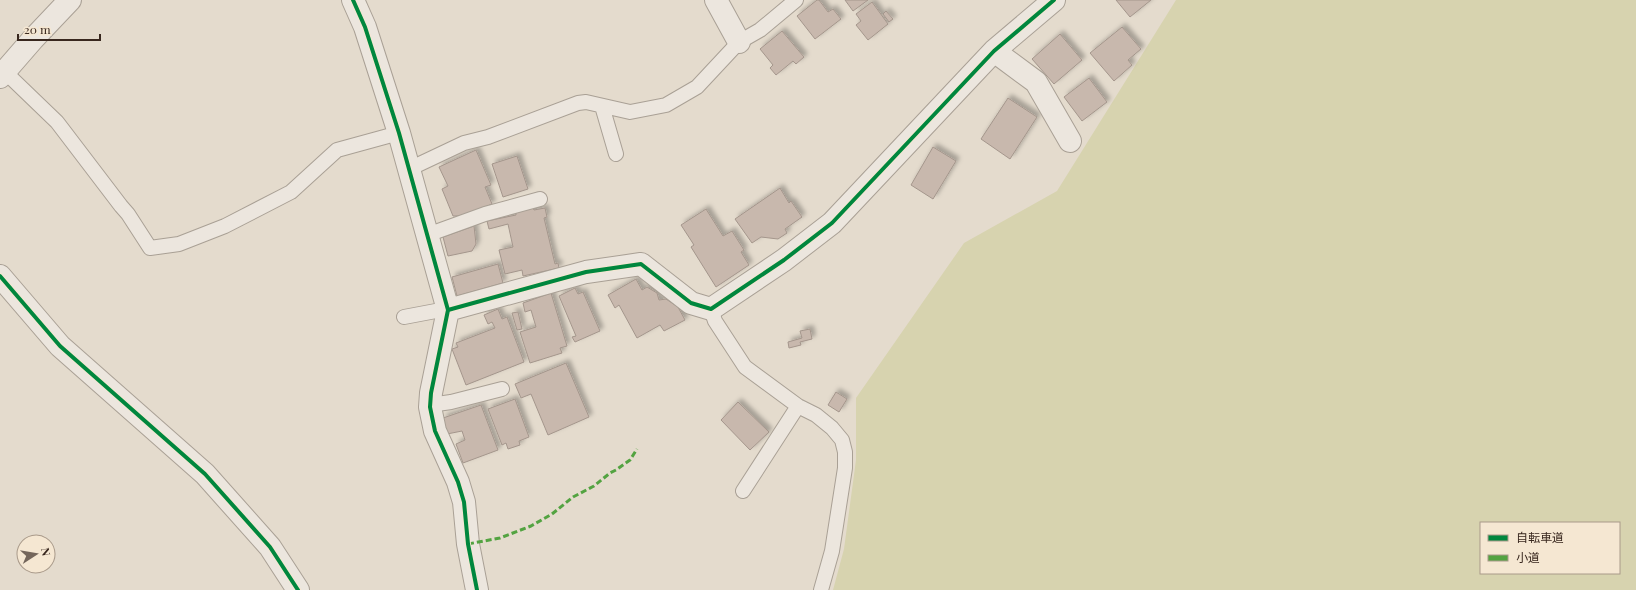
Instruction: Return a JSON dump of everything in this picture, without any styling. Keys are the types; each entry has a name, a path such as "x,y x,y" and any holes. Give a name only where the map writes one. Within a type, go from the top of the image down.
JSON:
{"street":[{"path":"2,74 70,0"},
{"path":"353,0 365,27 398,133 448,310 431,393 430,405 435,431 458,482 464,502 468,544 477,590"},
{"path":"716,0 739,42"},
{"path":"448,310 586,272 641,264 691,303 711,309 784,260 832,223 994,52 1054,0"},
{"path":"994,52 1036,82 1070,141"},
{"path":"0,276 60,346 206,474 270,546 298,590"}],"lane":[{"path":"408,169 464,143 488,137 578,103 586,102 630,112 666,105 697,87 739,42 760,30 796,0"},
{"path":"2,74 57,122 128,214 150,248 179,244 225,226 291,192 337,150 398,133"},
{"path":"602,106 616,154"},
{"path":"427,235 485,214 540,199"},
{"path":"711,309 715,321 745,367 798,406 816,415 832,428 842,440 845,452 845,468 832,551 821,590"},
{"path":"404,317 448,310"},
{"path":"430,405 451,402 502,389"},
{"path":"743,491 798,406"}],"shaded area":[{"path":"1176,0 1636,0 1636,590 833,590 844,549 856,460 856,398 964,243 1057,191"}],"building":[{"path":"819,0 828,12 833,9 841,19 815,39 797,16"},
{"path":"845,0 868,0 853,11"},
{"path":"1116,0 1151,0 1130,17"},
{"path":"872,2 888,24 868,40 856,25 861,21 856,14"},
{"path":"886,11 893,19 889,22 883,14"},
{"path":"1122,27 1141,49 1128,60 1132,65 1114,81 1090,53"},
{"path":"782,31 804,57 796,64 793,61 776,75 770,68 773,65 760,49"},
{"path":"1060,34 1082,60 1054,84 1032,59"},
{"path":"1089,78 1107,102 1082,121 1064,97"},
{"path":"1008,98 1037,117 1010,159 981,139"},
{"path":"933,147 956,161 933,199 911,185"},
{"path":"476,150 491,185 485,187 492,204 463,216 453,216 442,189 448,186 439,167"},
{"path":"517,156 528,189 503,197 492,164"},
{"path":"780,188 789,203 791,201 802,217 785,229 787,233 778,239 761,237 752,243 735,219"},
{"path":"533,208 534,210 545,208 547,217 544,218 555,264 558,263 559,268 523,276 522,270 505,274 499,250 513,247 508,224 489,229 487,221 516,215 516,212"},
{"path":"706,209 723,236 732,231 744,250 741,252 749,265 716,287 691,247 694,245 681,225"},
{"path":"474,226 476,244 472,251 448,256 443,237"},
{"path":"498,264 503,283 457,296 452,277"},
{"path":"636,279 642,290 647,287 657,293 659,300 666,299 678,307 685,320 664,331 660,325 637,338 619,305 615,308 608,295"},
{"path":"575,288 578,294 583,292 600,331 575,342 572,337 576,336 559,296"},
{"path":"551,293 567,346 560,348 562,353 530,363 520,332 536,327 531,310 525,312 523,303"},
{"path":"498,309 502,319 507,317 524,362 466,385 452,349 458,347 456,343 495,328 492,322 488,324 484,315"},
{"path":"518,312 522,329 517,330 512,313"},
{"path":"810,329 812,339 800,342 801,345 789,348 788,342 802,338 800,331"},
{"path":"566,363 589,417 548,435 531,394 521,398 515,384"},
{"path":"836,392 847,399 839,412 828,405"},
{"path":"515,399 529,437 519,441 520,445 508,449 506,443 502,445 488,409"},
{"path":"738,402 769,432 750,450 721,420"},
{"path":"481,405 498,450 463,463 456,444 465,440 462,431 447,434 443,418"}],"marked path":[{"path":"468,544 500,538 531,526 552,514 573,497 594,486 630,460 637,449"}],"cycle path":[{"path":"353,0 365,27 399,133 448,310 431,393 430,407 435,431 458,482 464,502 468,544 477,590"},
{"path":"448,310 586,272 641,264 691,303 711,309 784,260 832,223 994,51 1054,0"},
{"path":"0,276 60,346 205,474 270,547 298,590"}]}
